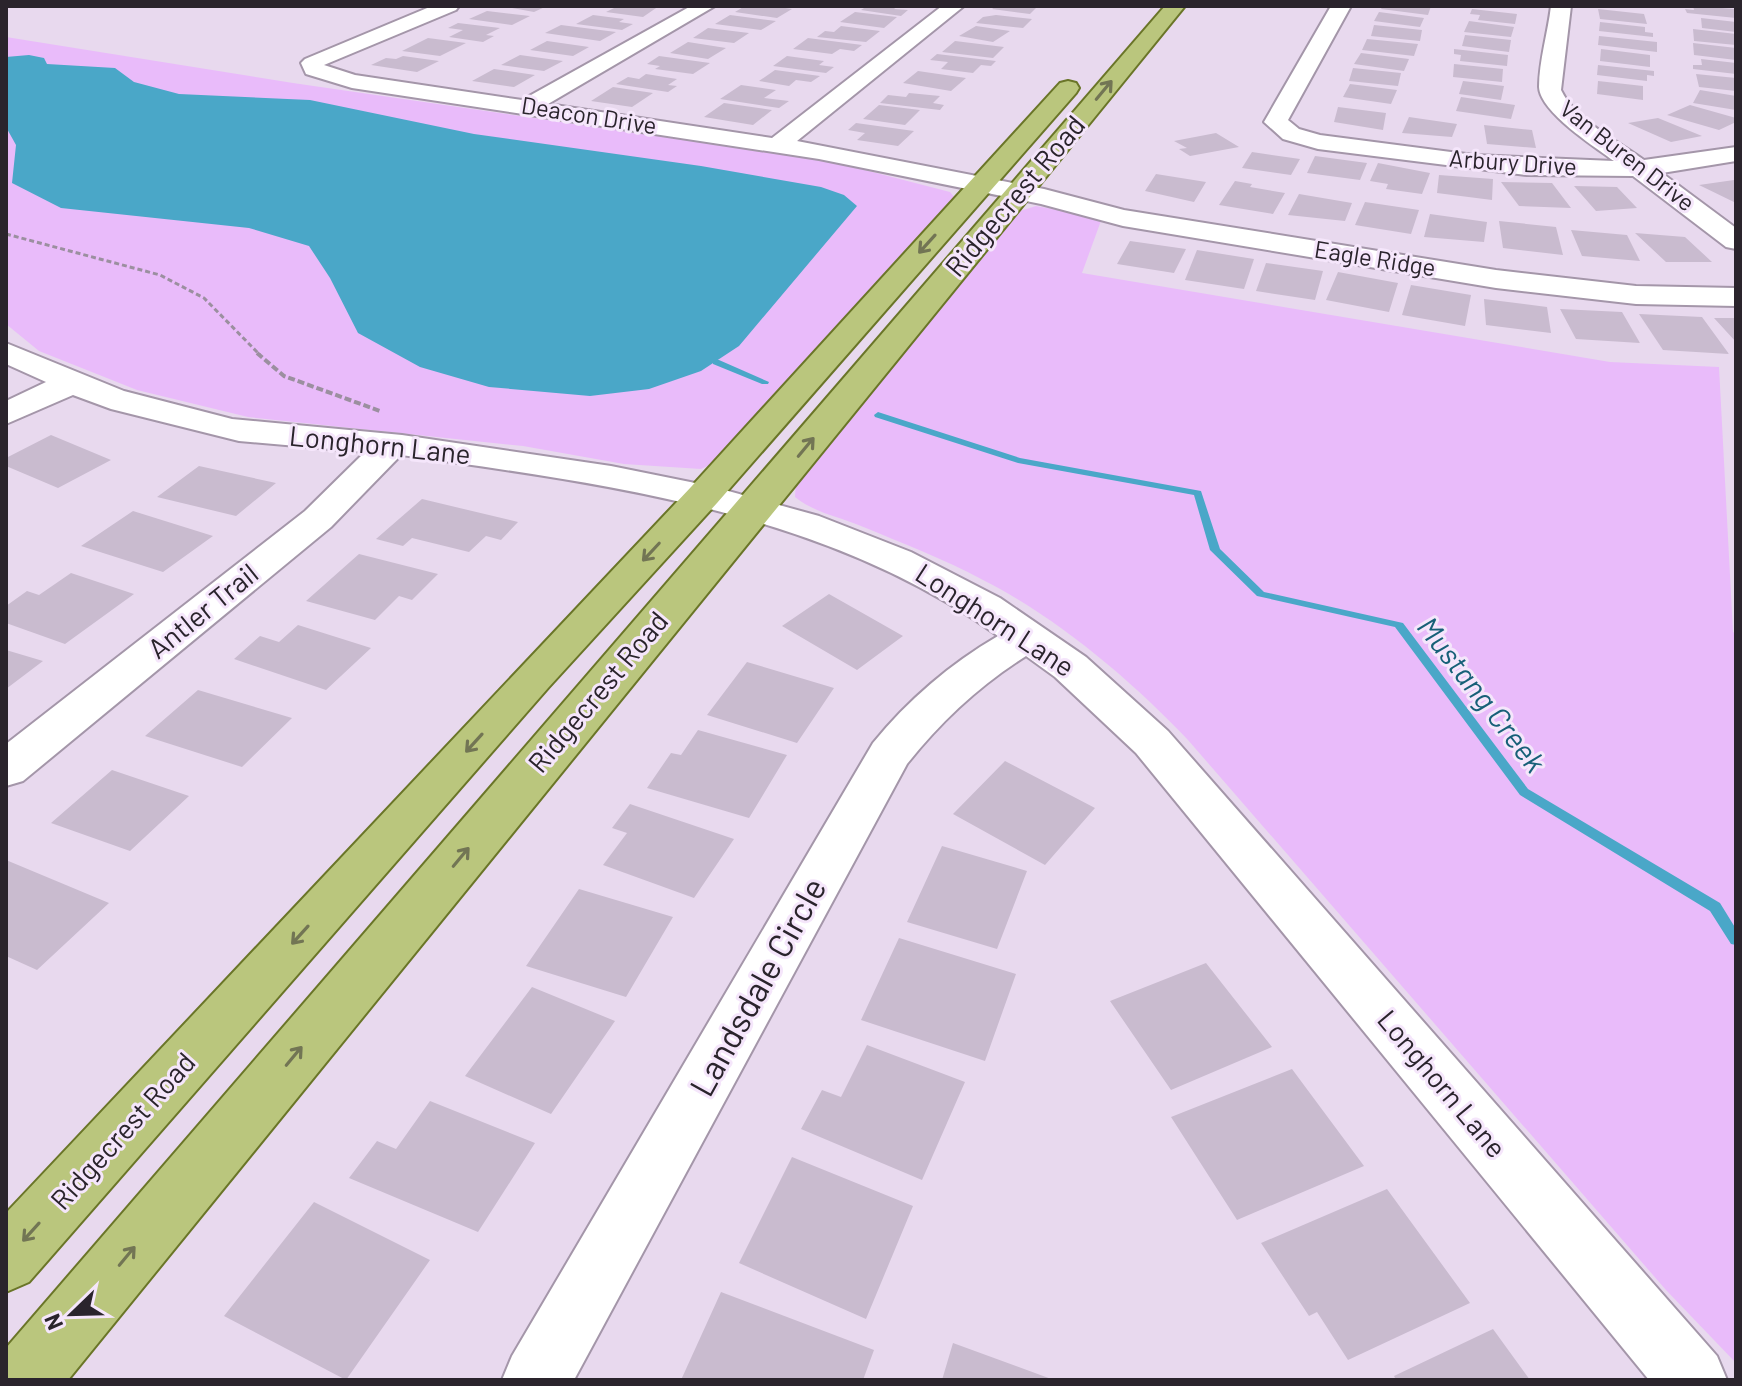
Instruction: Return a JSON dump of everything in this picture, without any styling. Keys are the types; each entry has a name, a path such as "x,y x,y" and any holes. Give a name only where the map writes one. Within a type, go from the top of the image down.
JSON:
{"main road":[{"name":"Ridgecrest Road","path":"24,1380 1175,6"},
{"name":"Ridgecrest Road","path":"6,1260 512,701 704,495 1081,74"}],"street":[{"name":"Deacon Drive","path":"449,6 312,63 314,69 352,81 778,145 1018,192"},
{"path":"526,107 705,6"},
{"path":"778,145 954,6"},
{"name":"Arbury Drive","path":"1341,6 1276,122 1291,134 1318,142 1501,166 1635,166 1691,163 1736,154"},
{"name":"Van Buren Drive","path":"1561,6 1550,85 1552,95 1569,115 1736,241"},
{"name":"Eagle Ridge","path":"1018,192 1123,218 1496,279 1636,295 1736,297"},
{"name":"Longhorn Lane","path":"6,352 105,396 244,432 390,428 704,495 756,508 881,551 946,583 1029,636 1120,708 1152,742 1693,1380"},
{"path":"6,414 73,382"},
{"name":"Antler Trail","path":"6,769 318,519 390,428"},
{"name":"Landsdale Circle","path":"536,1380 889,755 946,691 1029,636"}],"path":[{"path":"6,234 160,275 204,298 239,337 284,376 390,428"}],"shaded area":[{"path":"6,37 293,83 830,161 950,192 955,198 718,461 701,469 624,464 523,446 248,417 137,390 39,351 6,324"},
{"path":"1036,206 1102,218 1082,273 1610,362 1719,367 1733,632 1736,634 1736,1363 1666,1290 1188,740 1142,695 1066,632 1011,595 938,558 818,511 795,497 796,481 1014,213"}],"water":[{"path":"29,55 44,58 47,64 115,68 134,82 179,94 310,100 474,134 701,166 821,187 844,195 857,206 739,346 701,371 649,389 590,396 489,387 420,367 358,333 330,278 309,246 249,228 61,208 12,183 16,145 6,127 6,57"}],"building":[{"path":"502,6 547,6 534,12"},
{"path":"618,6 659,6 643,17 606,12"},
{"path":"745,6 792,9 777,18 735,12"},
{"path":"867,6 898,6 894,9 908,10 901,16 861,10"},
{"path":"996,6 1038,6 1030,14 992,9"},
{"path":"1383,6 1431,6 1428,15 1381,9"},
{"path":"1693,6 1736,9 1736,18 1687,13 1685,9 1694,10"},
{"path":"1472,9 1517,14 1515,24 1478,20 1480,15 1470,14"},
{"path":"1598,9 1644,14 1647,24 1600,19"},
{"path":"487,11 530,16 512,25 469,19"},
{"path":"855,12 897,17 884,28 840,22"},
{"path":"1379,12 1424,18 1420,27 1374,21"},
{"path":"593,15 624,19 619,22 633,24 622,30 576,24"},
{"path":"730,15 776,21 761,30 715,24"},
{"path":"996,15 1032,19 1023,28 976,23 983,17"},
{"path":"1701,18 1736,22 1736,32 1702,28"},
{"path":"1469,21 1514,27 1511,37 1464,32"},
{"path":"1600,22 1645,27 1645,32 1653,33 1653,37 1599,31"},
{"path":"458,23 500,28 486,35 494,36 483,42 449,37 463,30 448,28"},
{"path":"561,25 616,32 600,41 545,33"},
{"path":"1374,25 1422,30 1420,41 1371,36"},
{"path":"841,26 880,31 866,42 817,37 825,31 834,32"},
{"path":"976,26 1010,31 993,42 959,36"},
{"path":"708,28 749,33 734,43 693,38"},
{"path":"1693,29 1736,34 1736,45 1694,41"},
{"path":"1465,35 1511,40 1509,52 1462,46"},
{"path":"1599,36 1657,42 1657,52 1598,45"},
{"path":"428,38 466,43 440,56 402,51"},
{"path":"808,38 862,45 854,51 840,49 832,54 793,49"},
{"path":"1367,39 1418,44 1414,56 1362,50"},
{"path":"547,41 589,47 573,56 530,50"},
{"path":"955,41 1004,47 993,58 942,52"},
{"path":"688,42 726,48 708,59 670,53"},
{"path":"1693,43 1736,48 1736,60 1694,55"},
{"path":"1454,49 1508,55 1507,66 1460,61 1461,55 1454,54"},
{"path":"1601,49 1650,55 1650,67 1600,61"},
{"path":"1361,53 1409,59 1404,71 1354,64"},
{"path":"937,54 996,61 991,66 981,65 973,73 941,69 948,62 930,60"},
{"path":"520,55 563,61 544,71 501,65"},
{"path":"403,56 439,61 417,72 371,65 386,58"},
{"path":"659,56 710,63 693,74 655,69 660,66 647,64"},
{"path":"787,56 824,61 819,65 834,67 826,73 773,66"},
{"path":"1701,59 1736,63 1736,74 1693,69 1693,65 1702,65"},
{"path":"1454,64 1503,69 1502,82 1453,77"},
{"path":"1598,65 1654,71 1654,76 1647,75 1647,81 1597,75"},
{"path":"1353,68 1401,73 1398,86 1349,81"},
{"path":"494,69 535,75 514,87 472,81"},
{"path":"775,70 820,76 811,82 796,80 789,86 759,81"},
{"path":"918,71 966,78 951,91 903,83"},
{"path":"646,74 677,79 668,85 677,86 668,92 616,84 628,77 639,79"},
{"path":"1696,74 1736,78 1736,91 1699,87"},
{"path":"1463,81 1504,86 1501,100 1459,94"},
{"path":"1598,81 1643,86 1643,100 1597,94"},
{"path":"1350,84 1397,90 1391,104 1343,97"},
{"path":"741,85 776,90 764,98 789,101 779,108 720,99"},
{"path":"613,87 653,93 632,107 591,101"},
{"path":"1700,90 1736,96 1736,110 1693,103"},
{"path":"909,93 940,96 933,103 944,105 940,110 880,103 888,95 906,97"},
{"path":"1461,97 1515,105 1511,119 1456,111"},
{"path":"724,103 772,110 753,125 704,117"},
{"path":"879,105 920,110 905,125 863,119"},
{"path":"1690,105 1736,118 1736,122 1719,130 1667,115"},
{"path":"1338,107 1386,113 1383,130 1334,122"},
{"path":"1409,117 1457,124 1452,137 1402,133"},
{"path":"1658,118 1702,136 1671,142 1628,123"},
{"path":"856,123 914,131 898,146 857,140 865,133 848,130"},
{"path":"1484,125 1532,130 1536,148 1487,144"},
{"path":"1216,133 1239,147 1190,156 1179,149 1187,148 1174,141"},
{"path":"1252,152 1300,159 1291,175 1242,168"},
{"path":"1315,156 1367,163 1360,180 1307,173"},
{"path":"1378,163 1430,173 1422,194 1386,189 1388,184 1370,181"},
{"path":"1156,174 1206,182 1194,202 1145,191"},
{"path":"1439,175 1493,179 1492,200 1437,193"},
{"path":"1734,180 1736,203 1699,185"},
{"path":"1235,181 1285,193 1273,214 1219,205"},
{"path":"1501,182 1552,183 1571,208 1519,206"},
{"path":"1574,186 1617,187 1637,208 1596,211"},
{"path":"1299,194 1352,203 1345,221 1288,215"},
{"path":"1365,202 1419,210 1411,234 1355,225"},
{"path":"1430,214 1487,222 1484,242 1424,237"},
{"path":"1499,221 1556,227 1563,255 1503,248"},
{"path":"1571,230 1627,235 1640,261 1582,256"},
{"path":"1635,233 1685,237 1712,262 1666,262"},
{"path":"1130,241 1186,249 1174,273 1117,264"},
{"path":"1197,250 1254,259 1244,289 1185,280"},
{"path":"1266,263 1323,271 1315,300 1256,291"},
{"path":"1338,272 1398,283 1389,312 1326,300"},
{"path":"1411,285 1471,295 1465,326 1402,315"},
{"path":"1484,299 1547,307 1551,333 1486,325"},
{"path":"1560,309 1622,312 1640,343 1576,339"},
{"path":"1639,314 1702,317 1729,354 1663,350"},
{"path":"1714,318 1736,318 1736,342"},
{"path":"51,435 111,460 58,488 6,466 6,458"},
{"path":"199,466 276,483 236,516 157,497"},
{"path":"422,499 518,522 501,540 486,536 469,552 412,538 403,546 376,539"},
{"path":"133,511 213,536 163,572 81,546"},
{"path":"359,554 438,574 412,600 399,596 375,620 306,601"},
{"path":"71,573 134,594 65,644 6,623 6,606 27,591 39,595"},
{"path":"829,594 903,636 857,670 782,626"},
{"path":"298,625 371,648 326,690 234,659 260,636 279,642"},
{"path":"6,650 43,661 6,689"},
{"path":"747,662 834,688 797,743 707,715"},
{"path":"198,690 292,718 242,767 145,736"},
{"path":"698,730 787,755 749,818 647,788 671,753 681,755"},
{"path":"1005,761 1095,808 1045,865 953,814"},
{"path":"112,770 189,796 130,851 51,823"},
{"path":"630,804 734,839 694,898 603,865 627,833 612,828"},
{"path":"942,846 1027,871 997,949 907,922"},
{"path":"6,860 109,903 37,970 6,956"},
{"path":"579,889 673,917 626,997 526,966"},
{"path":"899,938 1016,974 985,1061 861,1020"},
{"path":"1206,963 1272,1047 1171,1090 1110,1001"},
{"path":"532,987 615,1021 551,1114 465,1076"},
{"path":"867,1045 965,1082 922,1180 801,1129 822,1090 841,1097"},
{"path":"1292,1069 1364,1166 1237,1220 1171,1117"},
{"path":"430,1101 535,1143 478,1232 349,1178 377,1141 396,1149"},
{"path":"792,1157 913,1206 866,1319 739,1263"},
{"path":"1387,1189 1470,1303 1348,1360 1317,1312 1309,1316 1261,1243"},
{"path":"314,1202 430,1260 346,1380 224,1316"},
{"path":"721,1292 874,1350 863,1380 681,1380"},
{"path":"1493,1329 1530,1380 1396,1380 1394,1376"},
{"path":"953,1343 1054,1380 942,1380"}],"waterway":[{"name":"Mustang Creek","path":"716,362 765,382"},
{"name":"Mustang Creek","path":"878,415 1018,460 1198,493 1215,550 1261,594 1399,625 1524,792 1715,907 1736,940"}]}
